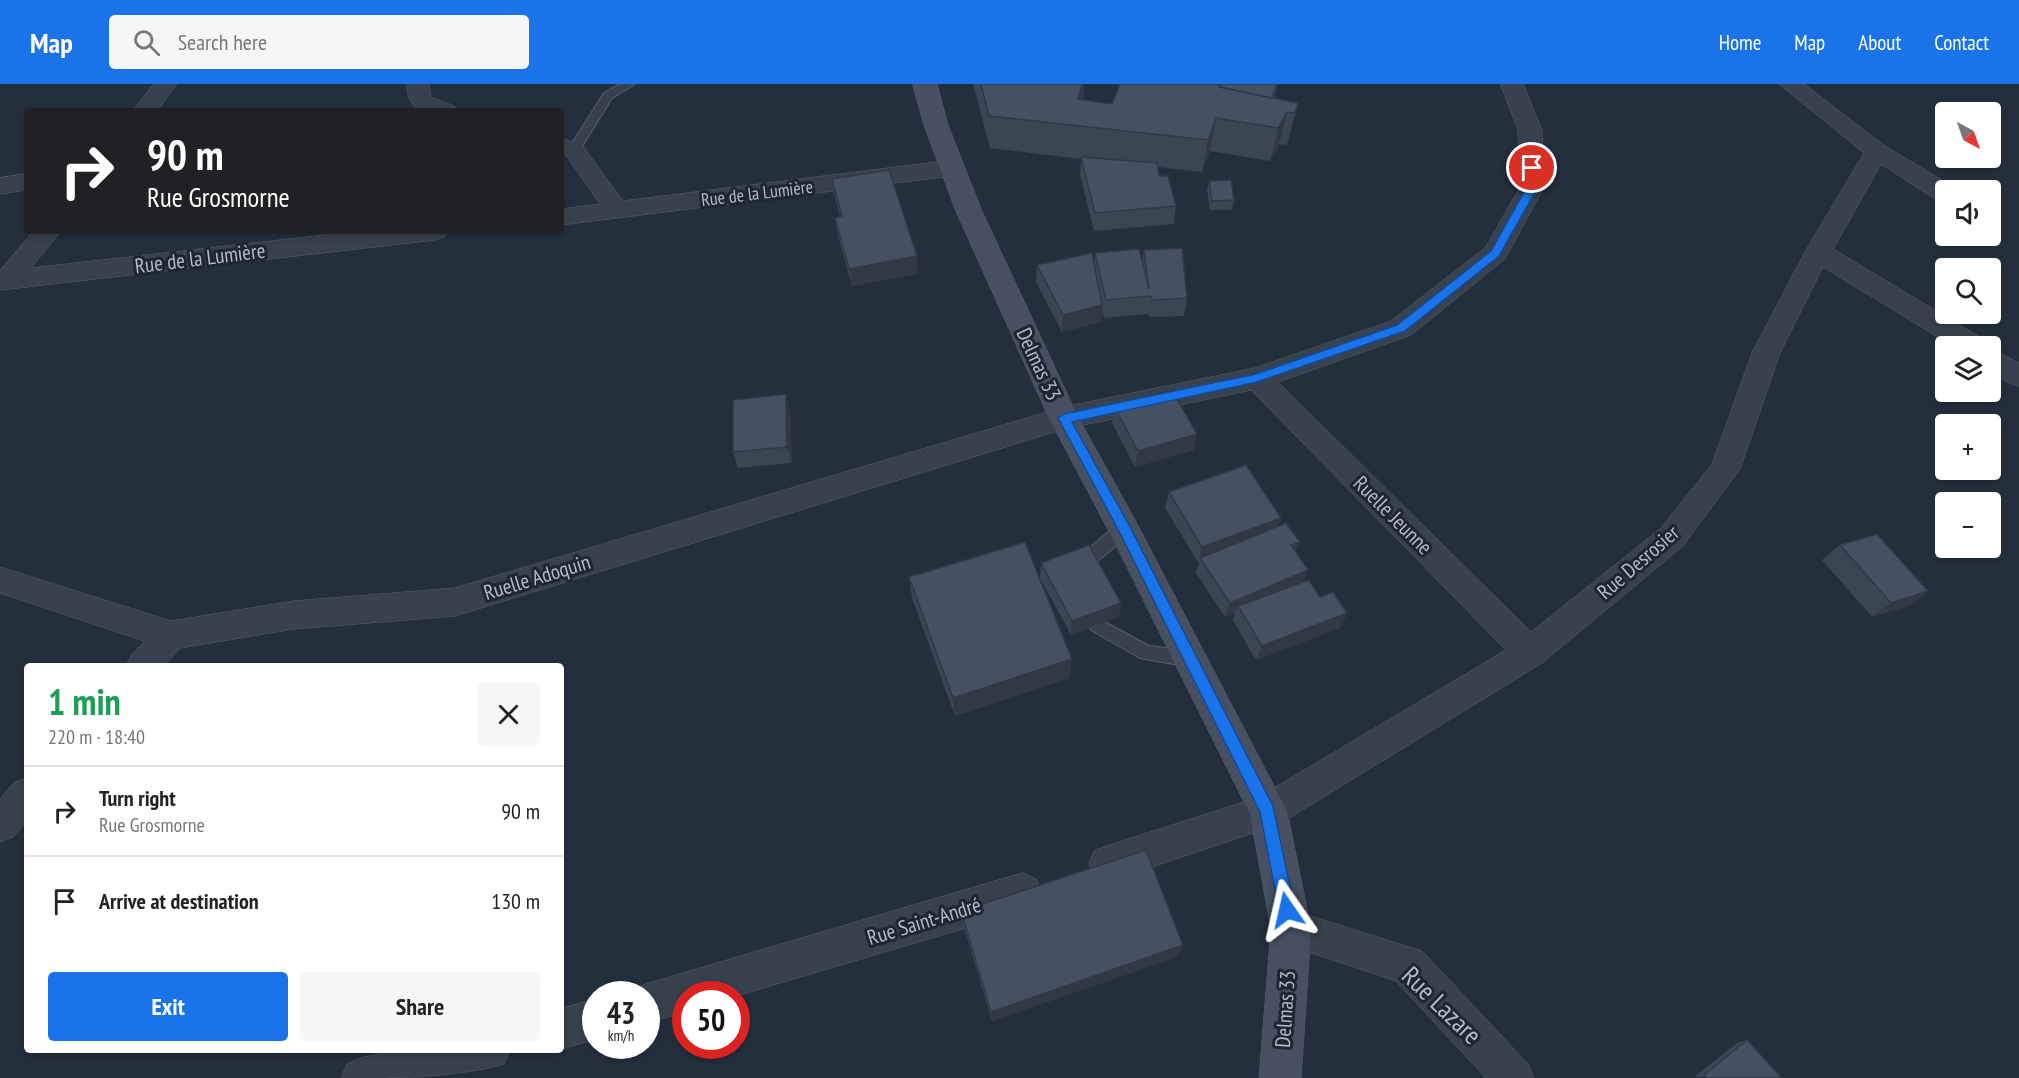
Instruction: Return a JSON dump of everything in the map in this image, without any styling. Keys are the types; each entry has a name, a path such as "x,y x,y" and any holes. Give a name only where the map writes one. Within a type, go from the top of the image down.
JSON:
{"main road":[{"name":"Delmas 33","path":"925,84 936,125 968,208 1064,418 1124,529 1268,811 1291,930 1280,1078"}],"street":[{"path":"147,108 166,84"},
{"path":"418,84 417,94 424,104 437,108"},
{"name":"Ruelle Adoquin","path":"0,580 171,635 294,615 455,602 1064,418 1257,378 1401,328 1496,253 1532,187 1530,130 1512,84"},
{"path":"1790,84 1877,150 1935,187"},
{"path":"568,148 616,210"},
{"name":"Rue Desrosier","path":"1268,811 1530,653 1672,537 1725,469 1766,353 1818,252 1877,150"},
{"name":"Rue de la Lumière","path":"564,217 952,168"},
{"path":"0,186 24,182"},
{"path":"3,280 45,234"},
{"name":"Rue de la Lumière","path":"3,280 409,234"},
{"path":"1818,252 1957,336"},
{"path":"2001,365 2019,376"},
{"name":"Ruelle Jeunne","path":"1257,378 1530,653"},
{"path":"146,663 171,635"},
{"path":"0,825 24,798"},
{"name":"Rue Saint-André","path":"660,1000 1066,878 1268,811"},
{"name":"Rue Lazare","path":"1291,930 1408,965 1514,1078"},
{"path":"564,1028 582,1023"},
{"path":"361,1078 476,1053"}],"lane":[{"path":"568,148 608,96 629,84"},
{"path":"1088,560 1124,529"},
{"path":"1097,625 1146,653 1190,659"}],"building":[{"path":"981,84 1082,84 1078,99 1112,104 1120,84 1219,84 1219,87 1298,103 1295,113 1287,112 1278,128 1216,118 1208,140 989,116"},
{"path":"1221,84 1277,84 1272,98 1220,87"},
{"path":"1081,157 1157,163 1159,176 1168,176 1176,206 1095,213"},
{"path":"889,170 917,256 849,269 835,218 842,216 832,179"},
{"path":"1231,180 1234,200 1212,201 1209,181"},
{"path":"1182,248 1187,298 1152,300 1151,296 1106,300 1095,253 1139,249 1149,289 1144,250"},
{"path":"1092,253 1102,305 1063,315 1037,265"},
{"path":"1172,390 1197,434 1138,451 1114,406"},
{"path":"786,394 787,447 733,452 733,400"},
{"path":"1246,465 1281,518 1202,547 1169,492"},
{"path":"1286,523 1300,542 1291,545 1308,570 1230,603 1200,558"},
{"path":"1877,534 1928,591 1891,603 1840,545"},
{"path":"1025,542 1072,659 953,698 909,577"},
{"path":"1089,545 1121,603 1072,621 1041,563"},
{"path":"1309,580 1320,597 1333,592 1347,613 1262,646 1238,606"},
{"path":"1146,850 1183,945 991,1012 961,911"},
{"path":"1747,1040 1782,1078 1707,1078 1704,1075"}],"route":[{"path":"1287,910 1268,811 1124,529 1064,418 1257,378 1401,328 1496,253 1532,187 1532,168"}]}
